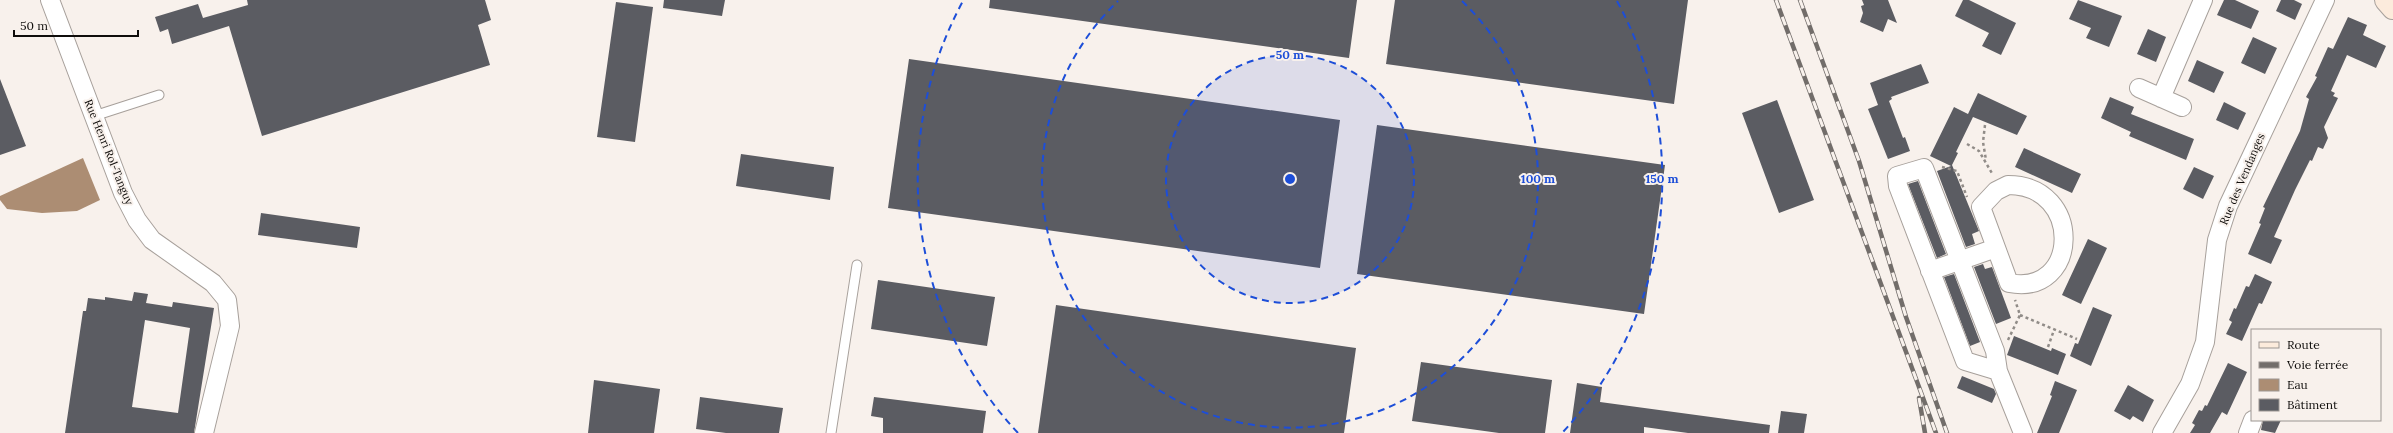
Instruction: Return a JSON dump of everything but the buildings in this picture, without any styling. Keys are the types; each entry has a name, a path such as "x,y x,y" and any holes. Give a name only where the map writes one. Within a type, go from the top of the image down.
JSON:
{"main road":[{"path":"2386,0 2393,8"}],"street":[{"name":"Rue Henri Rol-Tanguy","path":"50,0 124,193 137,220 152,240 213,282 227,300 230,326 204,433"},
{"path":"2161,98 2203,0"},
{"name":"Rue des Vendanges","path":"2162,433 2190,384 2205,342 2217,240 2228,206 2325,0"},
{"path":"2139,88 2182,107"},
{"path":"1998,371 1965,360 1898,186 1897,176 1924,168 1995,351 1998,371 2023,433"},
{"path":"2022,185 2039,192 2052,202 2061,219 2065,238 2064,253 2046,277 2033,284 2021,285 2009,282 1981,207 2000,189 2008,186 2022,185"},
{"path":"1930,271 1996,248"},
{"path":"2248,433 2253,421"}],"lane":[{"path":"94,116 158,95"},
{"path":"831,433 857,265"}],"path":[{"path":"1985,125 1983,142 1986,161"},
{"path":"1967,144 1979,151 1986,161 2000,189"},
{"path":"1924,168 1938,166 1957,171 1972,209 1981,207"},
{"path":"2020,315 2077,339"},
{"path":"2048,347 2054,330"}],"water":[{"path":"83,158 100,200 77,211 42,213 7,209 0,200 0,196"}],"railway":[{"path":"1776,0 1936,433"},
{"path":"1800,0 1859,161 1906,317 1947,433"},
{"path":"1919,398 1925,433"}]}
